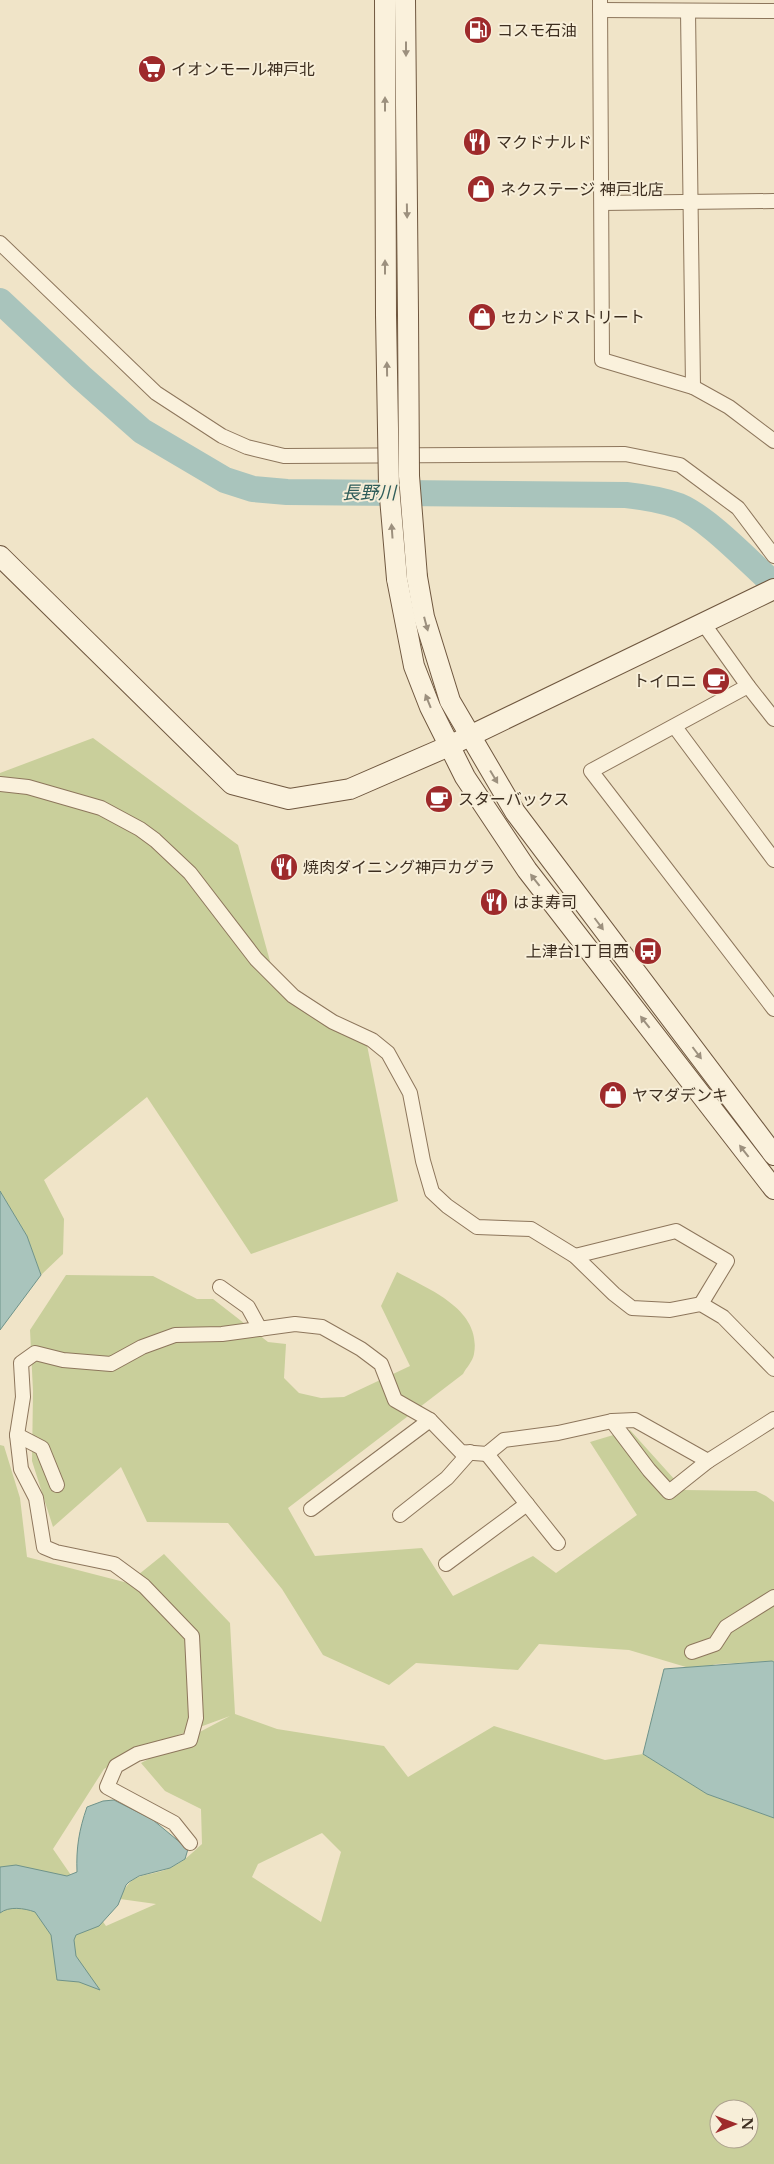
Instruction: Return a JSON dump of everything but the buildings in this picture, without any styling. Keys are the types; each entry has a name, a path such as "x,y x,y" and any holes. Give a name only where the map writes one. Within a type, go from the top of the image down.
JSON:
{"street":[{"path":"385,0 386,315 389,486 397,580 414,666 430,707 465,777 526,870 774,1190"},
{"path":"406,0 409,476 417,577 424,617 436,659 450,701 514,812 774,1155"},
{"path":"774,11 688,11 600,5 602,360 693,387 729,407 774,441"},
{"path":"688,11 693,387"},
{"path":"602,203 774,201"},
{"path":"0,243 156,392 222,436 248,447 284,456 625,454 680,465 738,508 774,556"},
{"path":"0,556 232,784 289,799 350,790 449,746 774,589"},
{"path":"703,623 774,719"},
{"path":"748,686 675,727 591,770 773,1005"},
{"path":"675,727 774,860"},
{"path":"0,784 28,787 100,808 140,829 155,840 190,873 256,959 293,996 333,1022 372,1040 388,1053 410,1093 423,1161 432,1192 447,1206 478,1227 531,1229 575,1256 614,1294 632,1308 670,1310 701,1304 723,1317 774,1369"},
{"path":"575,1256 676,1231 727,1261 701,1304"},
{"path":"220,1287 248,1307 260,1329"},
{"path":"190,1843 174,1823 107,1788 116,1766 137,1754 190,1740 196,1718 192,1636 144,1586 114,1564 56,1552 44,1546 36,1498 21,1469 17,1435 23,1397 21,1363 34,1353 62,1360 111,1364 142,1347 175,1335 222,1334 295,1324 322,1327 361,1348 381,1364 395,1400 430,1420 461,1452 487,1454 558,1543"},
{"path":"612,1421 649,1470 669,1492 708,1460 774,1419"},
{"path":"311,1510 430,1420"},
{"path":"487,1454 504,1440 558,1434 612,1421 636,1420 708,1460"},
{"path":"17,1435 42,1448 57,1485"},
{"path":"400,1515 447,1478 470,1452"},
{"path":"446,1564 527,1504"},
{"path":"692,1652 715,1644 726,1627 774,1597"}],"green space":[{"path":"93,738 238,845 276,983 367,1045 398,1201 251,1254 147,1097 44,1180 64,1219 63,1254 41,1275 27,1236 0,1191 0,773"},
{"path":"397,1272 437,1294 461,1313 470,1325 474,1338 474,1354 463,1374 288,1508 315,1556 422,1548 453,1596 533,1556 556,1573 637,1515 590,1442 630,1430 684,1490 756,1491 774,1502 774,1661 716,1664 696,1670 629,1650 539,1644 518,1670 416,1663 389,1685 323,1655 282,1589 228,1523 147,1522 121,1467 53,1527 32,1461 33,1391 30,1330 66,1275 153,1276 197,1299 213,1299 268,1342 286,1344 284,1378 299,1393 321,1398 344,1397 410,1366 381,1306"},
{"path":"0,1445 4,1446 20,1498 27,1557 128,1583 164,1554 230,1623 235,1714 277,1729 384,1746 408,1777 494,1726 605,1760 643,1754 707,1794 774,1818 774,2164 0,2164","holes":["230,1716 141,1763 165,1791 201,1809 202,1844 175,1866 140,1876 129,1883 120,1899 156,1904 106,1926 53,1849 104,1769 137,1750","322,1833 341,1852 321,1922 252,1877 258,1864"]}],"water":[{"path":"0,1191 27,1236 41,1275 0,1330"},
{"path":"774,1662 774,1818 707,1794 643,1754 664,1669"},
{"path":"114,1800 153,1820 188,1849 185,1859 170,1868 139,1876 129,1882 118,1905 99,1926 76,1935 74,1940 76,1956 100,1990 79,1982 57,1980 51,1935 35,1912 17,1908 8,1909 0,1913 0,1867 16,1865 67,1876 77,1872 79,1839 87,1807 103,1801"}],"waterway":[{"name":"長野川","path":"0,301 142,431 225,480 253,489 287,492 626,495 653,499 679,506 703,520 774,584"}],"place":[{"name":"コスモ石油","path":"478,30"},
{"name":"イオンモール神戸北","path":"152,69"},
{"name":"マクドナルド","path":"477,142"},
{"name":"ネクステージ 神戸北店","path":"481,189"},
{"name":"セカンドストリート","path":"482,317"},
{"name":"トイロニ","path":"716,681"},
{"name":"スターバックス","path":"439,799"},
{"name":"焼肉ダイニング神戸カグラ","path":"284,867"},
{"name":"はま寿司","path":"494,902"},
{"name":"上津台1丁目西","path":"648,951"},
{"name":"ヤマダデンキ","path":"613,1095"}]}
